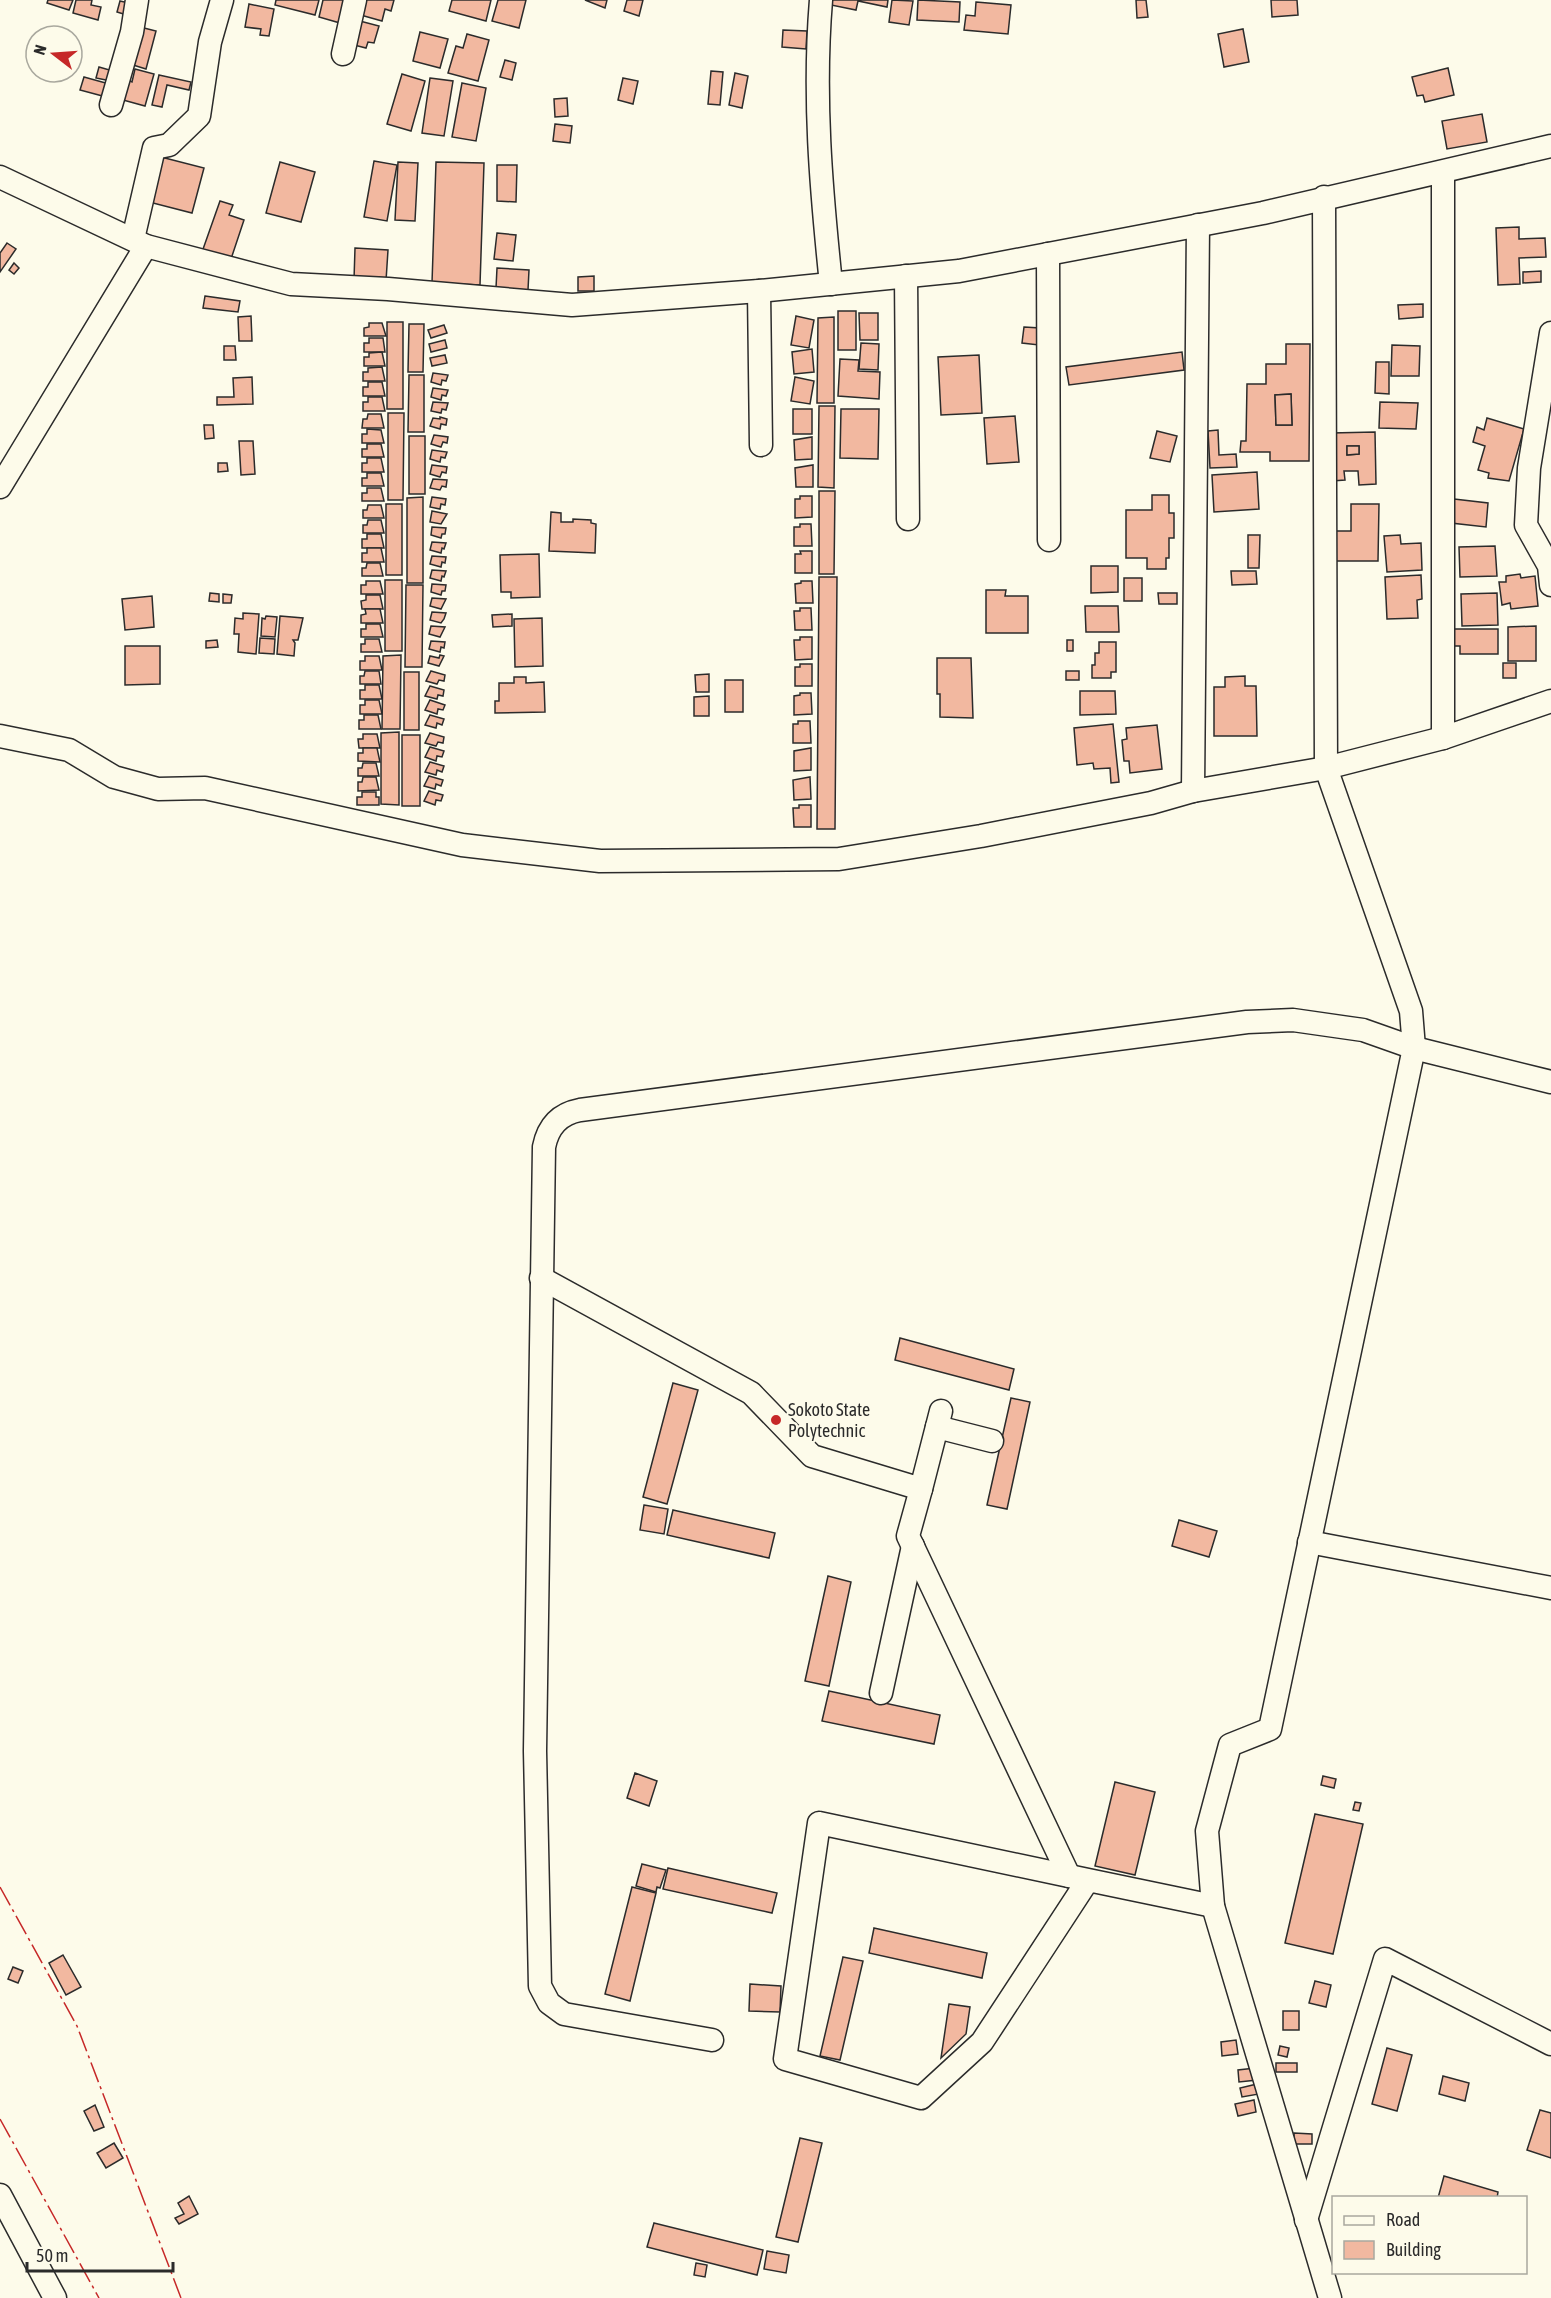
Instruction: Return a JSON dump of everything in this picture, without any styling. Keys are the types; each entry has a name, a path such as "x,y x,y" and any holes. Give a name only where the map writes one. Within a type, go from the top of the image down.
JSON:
{"street":[{"path":"111,105 132,32 137,0"},
{"path":"0,487 139,242 154,148 169,145 199,116 210,42 222,0"},
{"path":"343,54 355,0"},
{"path":"821,0 816,95 820,182 831,284"},
{"path":"0,177 139,242 291,284 388,289 572,305 759,291 959,271 1198,225 1551,146"},
{"path":"1443,172 1443,738"},
{"path":"1324,197 1326,768 1411,1011 1414,1048 1270,1729 1230,1745 1207,1831 1213,1906 1330,2298"},
{"path":"1193,791 1198,225"},
{"path":"1047,254 1049,540"},
{"path":"906,276 908,519"},
{"path":"759,291 761,444"},
{"path":"1551,333 1529,468 1526,525 1549,566 1551,585"},
{"path":"0,736 69,750 114,777 158,789 205,788 462,845 600,861 839,859 992,834 1151,803 1193,791 1326,768 1443,738 1551,700"},
{"path":"712,2040 564,2014 549,2003 540,1986 535,1751 544,1147 550,1129 563,1116 571,1112 1247,1022 1293,1020 1363,1030 1414,1048 1551,1082"},
{"path":"542,1278 751,1393 812,1456 921,1489"},
{"path":"992,1441 939,1419 908,1536 1079,1878"},
{"path":"1310,1542 1551,1588"},
{"path":"881,1693 913,1546"},
{"path":"1079,1878 982,2042 921,2098 785,2060 819,1823 1213,1906"},
{"path":"1306,2220 1385,1959 1551,2044"},
{"path":"0,2195 6,2218 55,2298"}],"building":[{"path":"48,0 73,0 69,10 47,3"},
{"path":"76,0 92,0 91,5 101,7 98,20 73,13"},
{"path":"276,0 319,0 315,15 275,5"},
{"path":"323,0 347,0 340,23 319,17"},
{"path":"361,0 394,0 391,11 385,9 382,21 357,14"},
{"path":"452,0 491,0 486,21 449,11"},
{"path":"498,0 526,0 519,28 492,21"},
{"path":"585,0 607,0 605,8"},
{"path":"627,0 643,0 639,16 624,11"},
{"path":"832,0 888,0 887,7 858,1 856,10 831,5"},
{"path":"892,0 913,1 909,25 889,22"},
{"path":"918,0 960,2 959,22 917,20"},
{"path":"1136,0 1146,0 1148,17 1137,18"},
{"path":"1271,0 1297,0 1298,15 1272,17"},
{"path":"120,1 133,4 130,16 117,12"},
{"path":"976,2 1011,5 1008,34 964,30 966,15 975,16"},
{"path":"249,4 274,9 269,36 260,35 261,29 245,27"},
{"path":"356,20 379,26 374,43 368,42 366,48 354,45"},
{"path":"144,28 156,31 146,69 133,65"},
{"path":"1243,29 1249,62 1224,67 1218,34"},
{"path":"783,30 807,31 806,49 782,47"},
{"path":"420,32 448,39 440,68 413,61"},
{"path":"467,34 489,40 478,81 448,73 456,46 463,48"},
{"path":"505,60 516,63 512,80 500,77"},
{"path":"99,67 113,71 111,81 96,78"},
{"path":"1448,68 1454,95 1425,102 1423,95 1417,96 1412,77"},
{"path":"135,69 154,74 145,106 123,100 128,80 132,82"},
{"path":"711,71 723,72 720,105 708,104"},
{"path":"735,73 748,76 742,108 729,105"},
{"path":"402,74 425,81 411,131 387,124"},
{"path":"159,75 191,82 189,90 167,85 162,107 152,105"},
{"path":"84,77 113,85 110,98 80,90 84,84"},
{"path":"430,78 453,81 444,136 422,133"},
{"path":"623,78 638,81 633,104 618,100"},
{"path":"462,83 486,88 476,141 452,137"},
{"path":"567,98 568,116 555,117 554,99"},
{"path":"1482,114 1487,142 1447,149 1442,121"},
{"path":"555,124 572,126 570,143 553,141"},
{"path":"161,157 204,168 192,213 149,202"},
{"path":"374,161 397,165 387,221 364,217"},
{"path":"280,162 315,172 301,222 266,213"},
{"path":"398,162 418,163 415,221 395,220"},
{"path":"436,162 484,163 480,285 432,283"},
{"path":"497,165 517,165 516,202 497,201"},
{"path":"220,201 233,205 229,215 244,220 230,262 202,252"},
{"path":"1519,227 1519,239 1545,238 1546,257 1519,258 1520,284 1498,285 1496,228"},
{"path":"497,233 516,235 513,261 494,259"},
{"path":"7,243 16,249 0,272 0,253"},
{"path":"355,248 388,250 386,281 354,280"},
{"path":"14,263 19,268 14,274 9,270"},
{"path":"497,268 529,270 528,290 496,288"},
{"path":"1541,271 1541,282 1523,283 1523,272"},
{"path":"594,276 594,291 578,291 578,277"},
{"path":"205,296 240,301 238,312 203,308"},
{"path":"1423,304 1423,317 1399,319 1398,305"},
{"path":"838,311 856,311 856,350 838,350"},
{"path":"859,313 878,313 878,340 860,340"},
{"path":"251,316 252,341 239,341 238,317"},
{"path":"796,316 814,320 809,348 791,345"},
{"path":"834,317 834,403 817,403 818,318"},
{"path":"387,322 403,322 403,409 387,409"},
{"path":"369,323 382,323 386,336 364,336 364,328 369,327"},
{"path":"409,324 424,324 423,372 408,372"},
{"path":"444,325 447,333 431,338 428,330"},
{"path":"1024,327 1040,328 1039,345 1022,343"},
{"path":"369,338 383,338 385,352 364,352 364,343 369,343"},
{"path":"445,340 447,348 431,352 429,344"},
{"path":"861,343 879,344 878,370 859,369"},
{"path":"1286,344 1310,344 1309,461 1270,461 1270,452 1240,452 1241,441 1246,441 1247,384 1266,384 1266,364 1286,364","holes":["1291,394 1292,425 1276,425 1275,395"]},
{"path":"1392,345 1420,346 1419,376 1391,376"},
{"path":"224,346 235,346 236,360 224,360"},
{"path":"812,349 814,372 794,374 792,352"},
{"path":"382,352 385,366 364,366 364,357 369,357 369,353"},
{"path":"1182,352 1184,370 1069,385 1066,367"},
{"path":"445,355 447,363 432,366 430,358"},
{"path":"979,355 982,413 941,415 938,357"},
{"path":"840,359 859,360 858,371 880,372 879,399 838,396"},
{"path":"1376,362 1389,362 1389,394 1375,393"},
{"path":"382,367 385,381 363,381 363,372 368,372 368,368"},
{"path":"433,373 448,375 446,381 442,380 441,385 431,382"},
{"path":"409,375 424,375 424,432 408,432"},
{"path":"252,377 253,404 217,405 217,397 234,397 233,378"},
{"path":"795,377 814,381 810,404 791,401"},
{"path":"368,382 382,382 385,396 363,396 363,387 368,387"},
{"path":"433,388 448,390 446,396 442,395 441,400 431,397"},
{"path":"1291,394 1292,425 1276,425 1275,395"},
{"path":"368,397 382,397 385,411 363,411 363,402 368,402"},
{"path":"433,402 448,403 446,410 442,409 441,413 431,411"},
{"path":"1380,402 1418,403 1416,429 1379,428"},
{"path":"819,406 835,406 834,488 818,487"},
{"path":"793,409 812,409 812,434 793,434"},
{"path":"841,409 879,409 878,459 840,458"},
{"path":"388,413 404,413 403,500 388,500"},
{"path":"368,414 381,414 384,428 362,428 363,419 367,419"},
{"path":"1015,416 1019,462 987,464 984,418"},
{"path":"440,417 447,419 446,425 441,424 440,429 430,426 433,418 440,419"},
{"path":"1487,418 1524,429 1509,481 1488,478 1489,473 1478,470 1485,446 1473,442 1477,427 1484,430"},
{"path":"204,425 213,425 214,438 205,439"},
{"path":"367,429 381,430 384,443 362,443 362,434 367,434"},
{"path":"1218,430 1219,455 1236,454 1237,467 1210,468 1208,431"},
{"path":"1157,431 1177,436 1170,462 1150,458"},
{"path":"1375,432 1376,484 1359,485 1358,471 1344,471 1345,480 1332,481 1331,433","holes":["1347,446 1359,446 1359,454 1347,455"]},
{"path":"434,435 448,437 447,443 443,442 441,447 431,444"},
{"path":"409,436 425,436 425,494 409,494"},
{"path":"812,437 812,459 795,460 794,440"},
{"path":"239,441 253,441 255,474 241,475"},
{"path":"367,444 381,444 384,457 362,457 362,449 367,449"},
{"path":"1347,446 1359,446 1359,454 1347,455"},
{"path":"432,450 447,452 445,458 441,457 440,462 430,459"},
{"path":"367,458 381,458 384,472 362,472 362,463 367,463"},
{"path":"218,463 227,463 228,471 218,472"},
{"path":"432,465 447,467 446,473 442,472 440,477 430,474"},
{"path":"813,465 813,487 796,487 795,468"},
{"path":"1257,472 1259,509 1214,512 1212,475"},
{"path":"367,473 381,473 384,486 362,486 362,478 367,478"},
{"path":"433,479 447,480 446,487 442,486 440,490 430,488"},
{"path":"367,488 381,488 384,501 362,501 362,493 367,493"},
{"path":"819,491 835,491 834,574 819,574"},
{"path":"1152,495 1169,495 1169,513 1174,513 1174,538 1169,538 1169,558 1166,558 1166,569 1147,569 1147,558 1126,558 1126,510 1152,510"},
{"path":"800,496 812,496 812,517 795,518 795,499 800,499"},
{"path":"423,497 423,583 407,583 407,498"},
{"path":"432,497 446,499 445,505 441,504 440,509 430,507"},
{"path":"1454,499 1488,503 1486,527 1451,523"},
{"path":"386,504 402,504 402,575 386,575"},
{"path":"1351,504 1379,504 1378,561 1335,561 1335,531 1351,531"},
{"path":"368,505 381,505 384,518 363,518 363,510 367,510"},
{"path":"432,511 447,514 441,524 430,522"},
{"path":"551,512 561,513 561,522 573,522 573,519 591,520 591,523 596,524 595,553 549,551"},
{"path":"368,520 381,520 384,533 363,533 363,525 367,525"},
{"path":"800,524 811,524 812,546 794,546 794,527 800,527"},
{"path":"432,527 446,528 445,534 442,534 441,538 431,535"},
{"path":"367,534 381,534 384,548 362,548 362,539 367,539"},
{"path":"1248,535 1260,535 1259,568 1248,568"},
{"path":"1400,535 1401,544 1421,543 1422,570 1387,572 1384,536"},
{"path":"432,542 446,543 441,553 430,550"},
{"path":"1495,546 1497,576 1460,577 1459,547"},
{"path":"367,548 381,548 384,562 362,562 362,553 367,553"},
{"path":"800,551 812,551 812,573 795,573 795,554 801,554"},
{"path":"539,554 540,597 511,598 511,592 501,592 500,555"},
{"path":"432,556 446,557 445,563 442,562 441,567 430,564"},
{"path":"367,563 380,563 383,576 362,576 362,568 366,568"},
{"path":"1091,566 1118,566 1118,592 1091,593"},
{"path":"432,570 446,571 441,581 430,578"},
{"path":"1231,571 1256,571 1257,584 1232,585"},
{"path":"1520,574 1521,578 1535,576 1538,606 1511,609 1510,603 1502,605 1499,582 1506,582 1506,576"},
{"path":"1421,575 1422,599 1417,600 1418,618 1387,619 1385,577"},
{"path":"819,577 837,577 835,829 817,829"},
{"path":"1124,578 1142,578 1142,601 1124,601"},
{"path":"385,580 402,580 402,651 385,651"},
{"path":"366,581 380,581 383,594 361,594 361,585 366,585"},
{"path":"801,581 812,581 813,603 796,603 795,584"},
{"path":"432,584 446,585 445,591 442,591 441,595 431,592"},
{"path":"406,585 423,585 422,667 405,667"},
{"path":"986,590 1006,590 1005,596 1028,596 1028,633 986,633"},
{"path":"210,593 219,594 219,602 209,601"},
{"path":"1158,593 1177,593 1177,604 1159,604"},
{"path":"1497,593 1498,625 1462,626 1461,594"},
{"path":"223,594 232,595 231,603 223,603"},
{"path":"366,595 380,595 383,609 362,609 361,601 366,600"},
{"path":"152,596 154,627 125,630 122,599"},
{"path":"432,598 446,599 441,609 430,606"},
{"path":"1085,606 1118,606 1119,632 1086,632"},
{"path":"800,608 811,608 812,630 795,630 794,611 800,611"},
{"path":"365,609 380,609 383,623 361,623 361,615 366,614"},
{"path":"432,612 446,613 441,623 430,620"},
{"path":"243,613 259,614 256,654 238,652 239,634 234,634 235,618 243,619"},
{"path":"512,614 512,626 493,627 492,615"},
{"path":"266,616 277,617 275,637 261,636 262,618 265,619"},
{"path":"280,616 303,618 298,640 293,640 295,643 294,656 277,654"},
{"path":"542,618 543,666 515,667 514,619"},
{"path":"366,624 380,624 383,637 361,637 361,629 366,629"},
{"path":"431,626 445,627 440,637 429,634"},
{"path":"1536,626 1536,661 1508,661 1508,627"},
{"path":"1452,629 1498,629 1498,654 1460,654 1460,646 1452,646"},
{"path":"800,637 812,637 812,659 795,660 794,640 800,640"},
{"path":"260,638 275,639 274,654 259,653"},
{"path":"365,639 379,639 382,652 361,652 361,644 365,644"},
{"path":"217,640 218,647 206,648 206,641"},
{"path":"1067,640 1073,640 1073,651 1067,651"},
{"path":"431,641 445,642 444,648 441,647 440,652 429,649"},
{"path":"1099,642 1116,642 1116,672 1111,672 1111,678 1092,678 1092,665 1095,665 1095,653 1099,653"},
{"path":"125,646 160,646 160,684 125,685"},
{"path":"401,655 400,729 382,729 383,656"},
{"path":"440,655 444,656 439,666 428,663 430,656 439,658"},
{"path":"365,656 379,656 382,670 360,670 360,661 365,661"},
{"path":"937,658 971,658 973,718 940,717 940,694 937,694"},
{"path":"1503,663 1516,663 1516,678 1503,678"},
{"path":"800,664 812,664 812,686 795,686 795,667 800,667"},
{"path":"365,671 379,671 381,684 360,684 360,676 364,676"},
{"path":"431,671 445,675 444,681 439,680 437,684 426,681"},
{"path":"1066,671 1079,671 1079,680 1066,680"},
{"path":"404,672 419,672 419,730 404,730"},
{"path":"709,674 709,692 696,692 695,675"},
{"path":"1245,676 1245,686 1256,686 1257,736 1214,736 1214,687 1225,687 1225,677"},
{"path":"514,677 526,677 526,683 544,682 545,712 495,713 495,701 499,701 499,683 514,683"},
{"path":"725,680 743,680 743,712 725,712"},
{"path":"365,685 379,685 382,699 360,699 360,690 365,690"},
{"path":"430,686 444,690 443,696 438,695 437,699 425,696"},
{"path":"1080,691 1115,691 1116,714 1080,715"},
{"path":"800,693 811,693 812,714 794,715 794,696"},
{"path":"709,696 709,716 694,716 694,697"},
{"path":"365,700 379,700 382,714 360,714 360,705 365,705"},
{"path":"430,700 445,705 443,710 438,709 437,714 425,710"},
{"path":"364,715 378,715 381,729 359,729 359,720 364,720"},
{"path":"430,715 444,719 442,725 437,723 436,728 425,725"},
{"path":"798,721 810,721 811,743 793,743 793,724 798,724"},
{"path":"1113,724 1119,782 1111,783 1110,768 1094,769 1093,763 1077,765 1074,728"},
{"path":"1157,725 1162,769 1130,773 1129,761 1124,761 1122,740 1127,739 1126,728"},
{"path":"399,732 399,805 381,804 381,733"},
{"path":"430,733 444,737 443,743 438,742 436,746 425,743"},
{"path":"363,734 377,734 380,748 359,748 358,739 363,739"},
{"path":"402,735 420,735 420,806 402,806"},
{"path":"430,747 444,751 442,757 437,756 436,761 425,757"},
{"path":"363,748 377,748 380,762 358,761 358,753 363,753"},
{"path":"811,748 811,770 794,771 794,751"},
{"path":"430,762 444,766 442,772 437,770 436,775 425,772"},
{"path":"363,763 376,763 379,776 358,776 358,768 362,768"},
{"path":"429,776 443,780 441,786 436,784 435,789 424,786"},
{"path":"363,777 376,777 379,790 358,791 358,782 362,782"},
{"path":"810,777 811,799 794,800 793,780"},
{"path":"429,791 443,795 441,801 436,800 435,805 424,801"},
{"path":"362,792 376,792 379,805 357,805 357,797 362,797"},
{"path":"799,805 811,805 811,827 794,827 793,808 799,808"},
{"path":"900,1338 1014,1369 1009,1390 895,1360"},
{"path":"673,1383 698,1390 667,1504 643,1497"},
{"path":"1011,1398 1030,1402 1007,1509 987,1505"},
{"path":"644,1505 668,1509 664,1534 640,1530"},
{"path":"673,1510 775,1533 769,1558 667,1535"},
{"path":"1179,1520 1217,1531 1209,1557 1172,1546"},
{"path":"828,1576 851,1582 829,1686 805,1681"},
{"path":"829,1691 940,1715 934,1744 822,1721"},
{"path":"635,1773 657,1781 649,1806 627,1798"},
{"path":"1323,1776 1336,1779 1334,1788 1321,1785"},
{"path":"1115,1782 1155,1792 1135,1875 1095,1866"},
{"path":"1355,1802 1361,1803 1359,1811 1353,1810"},
{"path":"1315,1814 1363,1824 1333,1954 1285,1943"},
{"path":"642,1864 666,1870 660,1888 657,1887 656,1892 636,1886"},
{"path":"668,1868 777,1893 772,1913 663,1889"},
{"path":"632,1887 656,1893 630,2001 605,1994"},
{"path":"874,1928 987,1953 982,1978 869,1953"},
{"path":"63,1955 81,1987 66,1995 49,1963"},
{"path":"843,1957 863,1961 840,2060 820,2056"},
{"path":"13,1967 23,1971 18,1983 8,1979"},
{"path":"1315,1981 1331,1985 1326,2007 1309,2003"},
{"path":"750,1984 781,1986 780,2012 749,2011"},
{"path":"949,2004 970,2007 966,2034 941,2058"},
{"path":"1283,2011 1299,2011 1299,2030 1283,2030"},
{"path":"1236,2040 1238,2054 1222,2056 1221,2042"},
{"path":"1280,2046 1289,2048 1287,2057 1278,2055"},
{"path":"1387,2048 1412,2055 1397,2111 1372,2104"},
{"path":"1276,2063 1297,2063 1297,2072 1276,2072"},
{"path":"1255,2068 1257,2080 1239,2082 1238,2070"},
{"path":"1443,2076 1469,2083 1465,2101 1439,2094"},
{"path":"1257,2084 1259,2094 1242,2097 1240,2088"},
{"path":"1254,2100 1256,2112 1238,2116 1235,2104"},
{"path":"95,2105 104,2127 94,2131 84,2111"},
{"path":"1540,2110 1551,2113 1551,2158 1527,2150"},
{"path":"1294,2133 1312,2134 1312,2144 1294,2144"},
{"path":"800,2138 822,2143 798,2242 776,2237"},
{"path":"114,2143 123,2158 106,2168 97,2153"},
{"path":"1444,2176 1498,2192 1497,2196 1439,2196"},
{"path":"189,2196 198,2214 179,2224 175,2218 184,2214 178,2203"},
{"path":"654,2223 763,2250 757,2275 647,2247"},
{"path":"767,2251 789,2255 786,2273 764,2269"},
{"path":"696,2263 707,2265 705,2277 694,2275"}],"power":[{"path":"0,1887 77,2026 181,2298"},
{"path":"0,2119 99,2298"}],"place":[{"name":"Sokoto State Polytechnic","path":"776,1420"}]}
